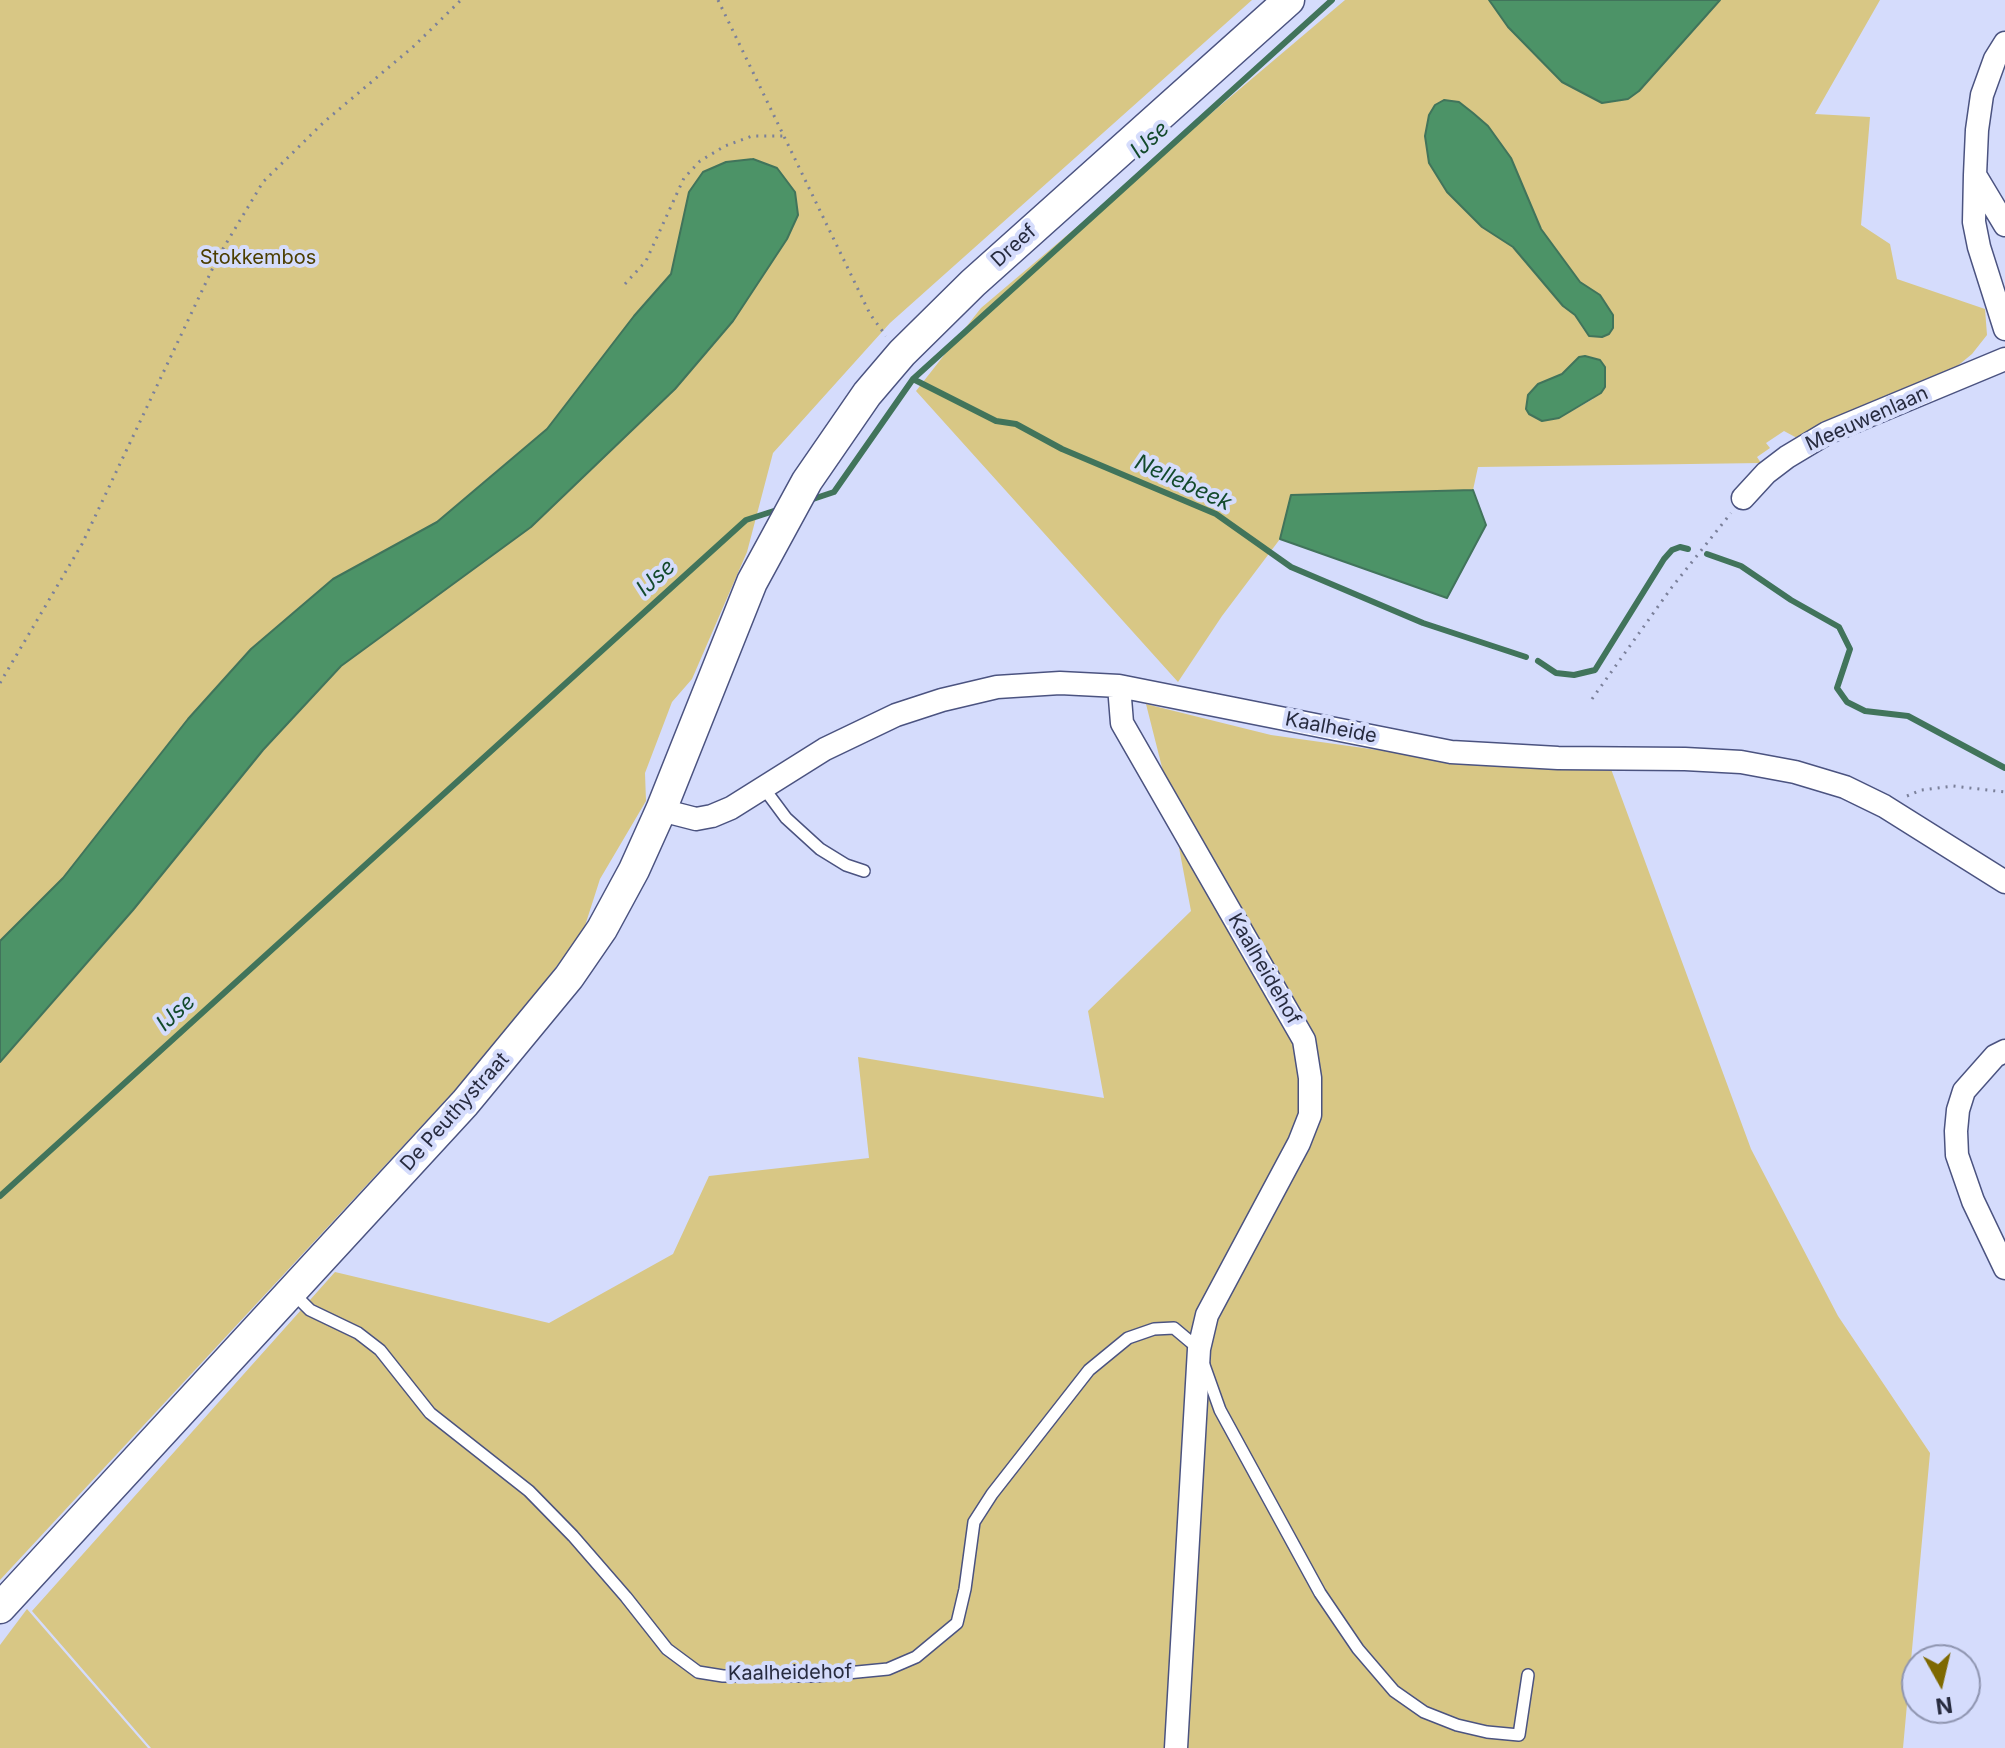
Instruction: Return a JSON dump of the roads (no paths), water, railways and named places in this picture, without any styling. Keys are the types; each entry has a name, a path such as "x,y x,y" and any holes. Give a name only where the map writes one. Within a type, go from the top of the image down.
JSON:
{"main road":[{"name":"Dreef","path":"781,529 807,481 859,405 902,353 973,283 1289,0"},
{"name":"De Peuthystraat","path":"0,1608 465,1103 569,977 634,870 752,582 781,529"}],"street":[{"path":"2005,43 1995,59 1982,95 1977,130 1974,222 2005,329"},
{"path":"1975,175 2005,225"},
{"name":"Meeuwenlaan","path":"1743,498 1766,473 1827,433 2005,359"},
{"name":"Kaalheide","path":"661,810 696,819 712,816 731,808 825,749 896,715 942,700 997,687 1060,683 1119,686 1451,752 1741,762 1795,772 1845,787 1884,806 2005,882"},
{"name":"Kaalheidehof","path":"1119,686 1122,723 1304,1040 1310,1078 1310,1115 1299,1143 1207,1315 1199,1349 1176,1748"},
{"path":"2005,1051 1995,1056 1964,1091 1956,1131 1957,1155 1968,1188 2005,1268"}],"lane":[{"path":"763,787 786,818 820,849 846,865 864,871"},
{"name":"Kaalheidehof","path":"292,1292 310,1310 358,1333 380,1350 430,1413 529,1491 573,1536 667,1649 698,1672 723,1676 816,1676 888,1669 916,1657 957,1623 974,1522 992,1494 1089,1370 1128,1338 1154,1329 1174,1328 1199,1349"},
{"path":"1199,1349 1220,1410 1320,1593 1358,1649 1394,1691 1424,1712 1457,1725 1519,1735 1528,1675"}],"waterway":[{"name":"IJse","path":"810,500 834,492 913,379 1332,0"},
{"name":"Nellebeek","path":"913,379 996,421 1016,424 1062,449 1216,514 1291,567 1423,623 1526,657"},
{"name":"IJse","path":"0,1196 746,520 780,509"},
{"name":"Nellebeek","path":"1538,661 1556,673 1574,675 1595,670 1664,559 1672,550 1680,547 1688,549"},
{"name":"Nellebeek","path":"1707,554 1741,566 1791,600 1839,627 1850,649 1837,688 1847,702 1865,711 1908,716 2005,768"}],"park label":[{"name":"Stokkembos","path":"258,258"}]}
